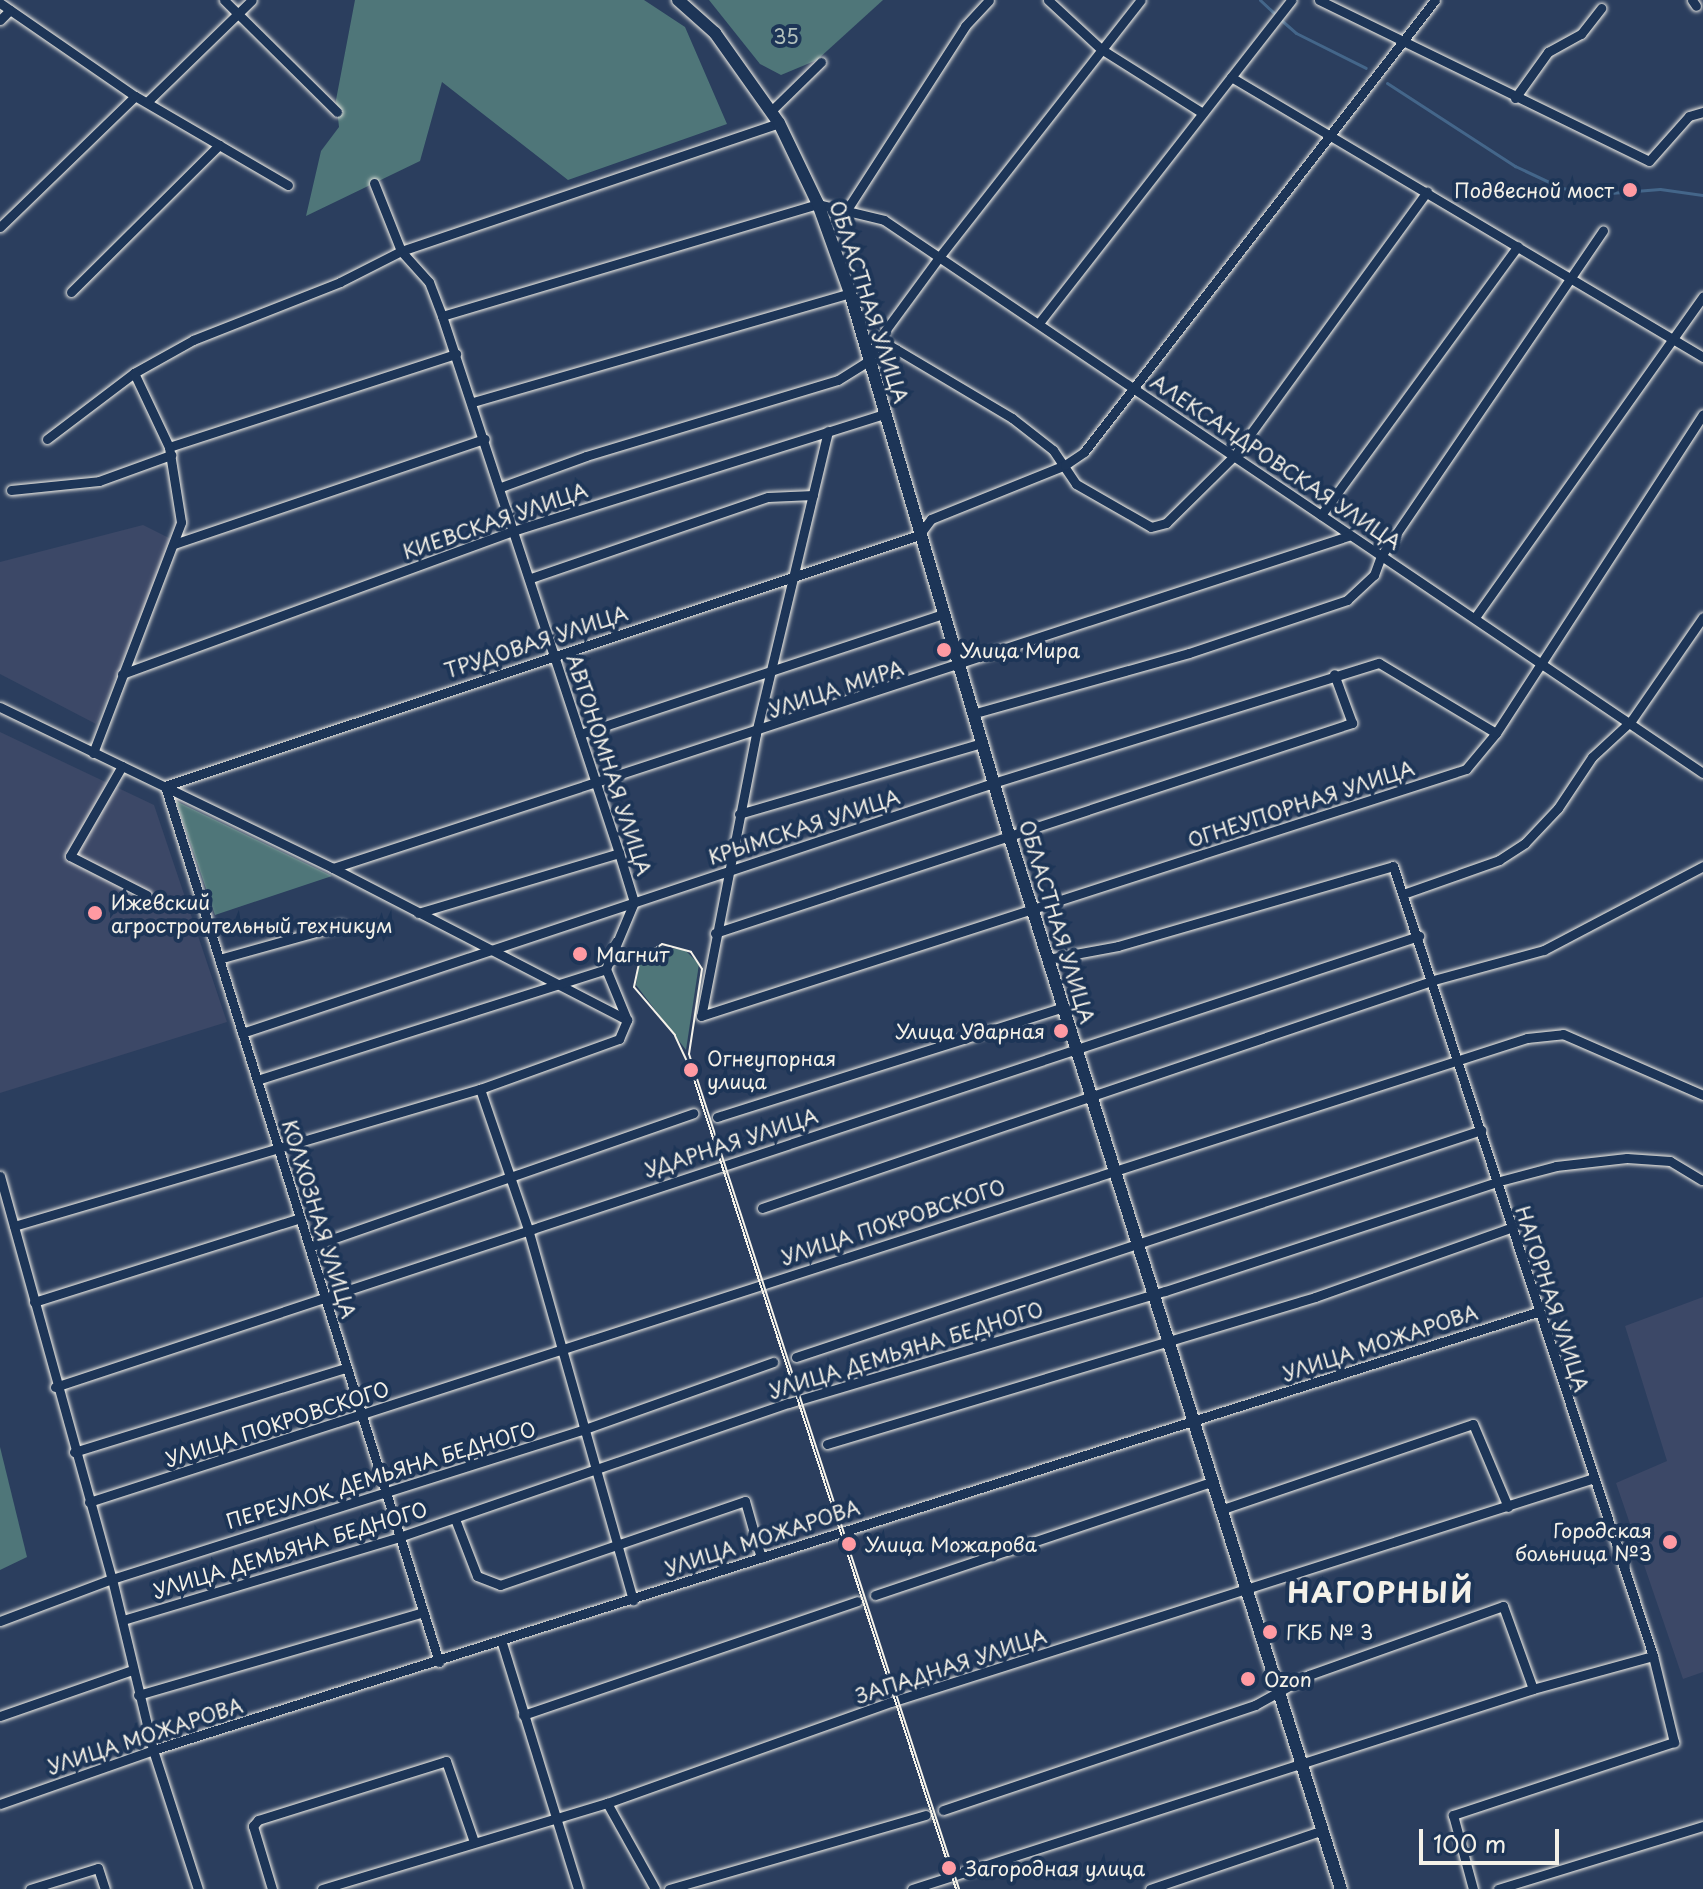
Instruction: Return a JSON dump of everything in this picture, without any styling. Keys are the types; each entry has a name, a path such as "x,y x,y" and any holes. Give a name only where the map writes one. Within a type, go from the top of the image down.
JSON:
{"main road":[{"name":"ОБЛАСТНАЯ УЛИЦА","path":"678,0 715,33 779,123 818,204 850,293 993,783 1341,1889"}],"street":[{"path":"224,0 337,112"},
{"path":"147,102 252,0"},
{"path":"846,211 965,26 989,0"},
{"path":"1048,0 1101,49 1201,112"},
{"path":"501,487 586,456 838,380 869,361 879,339 940,256 1141,0"},
{"path":"1039,323 1291,0"},
{"path":"1319,0 1649,161 1689,116 1703,112"},
{"path":"1065,465 1084,452 1404,44 1435,0"},
{"path":"0,3 135,96 288,185"},
{"path":"1515,98 1548,52 1581,34 1601,8"},
{"path":"0,20 10,10"},
{"path":"771,111 821,62"},
{"path":"1231,77 1703,357"},
{"path":"0,227 135,96"},
{"path":"47,439 134,373 193,340 340,282 401,251 779,123"},
{"path":"71,292 219,145"},
{"name":"АВТОНОМНАЯ УЛИЦА","path":"374,183 401,251 429,282 456,354 516,530 634,902 606,969"},
{"path":"879,339 1012,418 1065,465 1076,484 1151,527 1166,523 1235,455 1427,192"},
{"path":"442,316 818,204"},
{"name":"АЛЕКСАНДРОВСКАЯ УЛИЦА","path":"818,204 884,220 940,256 1235,455 1348,536 1476,616 1703,773"},
{"path":"972,714 1189,653 1347,600 1374,575 1381,556 1572,281 1603,231"},
{"path":"1321,515 1518,246"},
{"path":"473,402 850,293"},
{"path":"1476,616 1676,339 1703,296"},
{"path":"11,490 99,481 170,451 456,354"},
{"path":"93,753 181,522 170,451 134,373"},
{"name":"КИЕВСКАЯ УЛИЦА","path":"122,674 516,530 884,414"},
{"name":"ОГНЕУПОРНАЯ УЛИЦА","path":"715,933 701,1016 1461,772 1496,733 1703,414"},
{"path":"715,933 756,734 828,431"},
{"path":"174,544 485,439"},
{"name":"ТРУДОВАЯ УЛИЦА","path":"165,786 919,535 931,519 1065,465"},
{"path":"531,578 768,497 813,495"},
{"name":"УЛИЦА МИРА","path":"333,868 756,734 1348,536"},
{"path":"580,734 942,614"},
{"path":"1406,893 1499,860 1525,843 1558,808 1592,757 1631,721 1703,617"},
{"name":"КРЫМСКАЯ УЛИЦА","path":"242,1033 496,951 993,783 1334,674 1379,663 1496,733"},
{"path":"715,933 1352,723 1334,674"},
{"path":"0,707 333,868 627,1020"},
{"path":"739,814 982,743"},
{"path":"122,766 70,856 147,895"},
{"name":"КОЛХОЗНАЯ УЛИЦА","path":"165,786 439,1662"},
{"path":"418,913 619,853"},
{"name":"НАГОРНАЯ УЛИЦА","path":"1048,959 1118,946 1393,866 1406,893 1591,1479 1653,1656 1674,1742 1453,1815 1473,1889"},
{"path":"762,1208 1434,980 1544,950 1703,866"},
{"path":"219,959 341,925"},
{"name":"УДАРНАЯ УЛИЦА","path":"55,1387 322,1295 1076,1051 1419,936"},
{"path":"14,1226 480,1089 619,1039 627,1020 606,969 564,985 257,1080"},
{"path":"717,1117 1063,1007"},
{"name":"УЛИЦА ПОКРОВСКОГО","path":"89,1502 361,1417 1527,1038 1563,1034 1703,1095"},
{"path":"480,1089 528,1229 559,1351 633,1600"},
{"path":"309,1247 693,1113"},
{"path":"796,1357 1481,1130"},
{"name":"УЛИЦА ДЕМЬЯНА БЕДНОГО","path":"123,1620 399,1537 789,1403 1152,1295 1496,1182 1556,1166 1627,1158 1670,1161 1702,1180"},
{"path":"0,1176 55,1387 123,1620 132,1670 153,1750 198,1889"},
{"path":"34,1302 300,1218"},
{"path":"827,1444 1315,1297 1510,1228"},
{"name":"УЛИЦА МОЖАРОВА","path":"0,1804 153,1750 502,1643 1537,1312"},
{"name":"ПЕРЕУЛОК ДЕМЬЯНА БЕДНОГО","path":"0,1621 112,1579 582,1430 773,1362"},
{"path":"74,1452 345,1368"},
{"path":"1220,1510 1473,1424 1508,1507"},
{"name":"ЗАПАДНАЯ УЛИЦА","path":"322,1889 607,1803 891,1702 1591,1479"},
{"path":"875,1595 1211,1482"},
{"path":"455,1519 477,1576 500,1585 745,1501 761,1558"},
{"path":"523,1715 857,1601"},
{"path":"943,1810 1277,1693 1309,1675 1503,1606 1533,1689"},
{"path":"138,1695 423,1612"},
{"path":"502,1643 578,1889"},
{"path":"912,1889 1533,1689 1653,1656"},
{"path":"0,1716 132,1670"},
{"path":"272,1889 253,1826 258,1820 446,1761 474,1842"},
{"path":"607,1803 655,1889"},
{"path":"669,1889 926,1815"},
{"path":"1498,1889 1703,1826"},
{"path":"1150,1889 1323,1830"},
{"path":"30,1889 98,1868 105,1889"}],"shaded area":[{"path":"143,525 173,540 96,724 0,674 0,562"},
{"name":"Ижевский агростроительный техникум","path":"0,732 154,805 227,1022 0,1093"},
{"name":"Городская больница №3","path":"1703,1297 1703,1672 1683,1679 1616,1483 1667,1461 1625,1326"}],"green space":[{"path":"355,0 644,0 685,27 727,124 568,180 442,82 420,161 306,216 321,151 339,127 336,100"},
{"name":"35","path":"709,0 883,0 817,60 781,75 760,64"},
{"path":"176,801 332,876 215,915"},
{"path":"660,947 685,950 699,964 686,1050 636,985 639,964"},
{"path":"0,1447 27,1557 0,1570"}],"waterway":[{"path":"1260,0 1274,13"},
{"path":"1280,19 1296,33 1366,68"},
{"path":"1387,83 1515,166 1562,188 1598,194 1660,189 1703,195"}],"tram line":[{"path":"956,1889 691,1070 675,1035 634,987 640,958 662,944 691,952 702,969 689,1054 959,1889"}],"place":[{"name":"Подвесной мост","path":"1630,190"},
{"name":"Улица Мира","path":"944,650"},
{"name":"Ижевский агростроительный техникум","path":"95,913"},
{"name":"Магнит","path":"580,954"},
{"name":"Улица Ударная","path":"1061,1031"},
{"name":"Огнеупорная улица","path":"691,1070"},
{"name":"Городская больница №3","path":"1670,1542"},
{"name":"Улица Можарова","path":"849,1544"},
{"name":"ГКБ № 3","path":"1270,1632"},
{"name":"Ozon","path":"1248,1679"},
{"name":"Загородная улица","path":"949,1868"}],"district":[{"name":"НАГОРНЫЙ","path":"1381,1592"}]}
